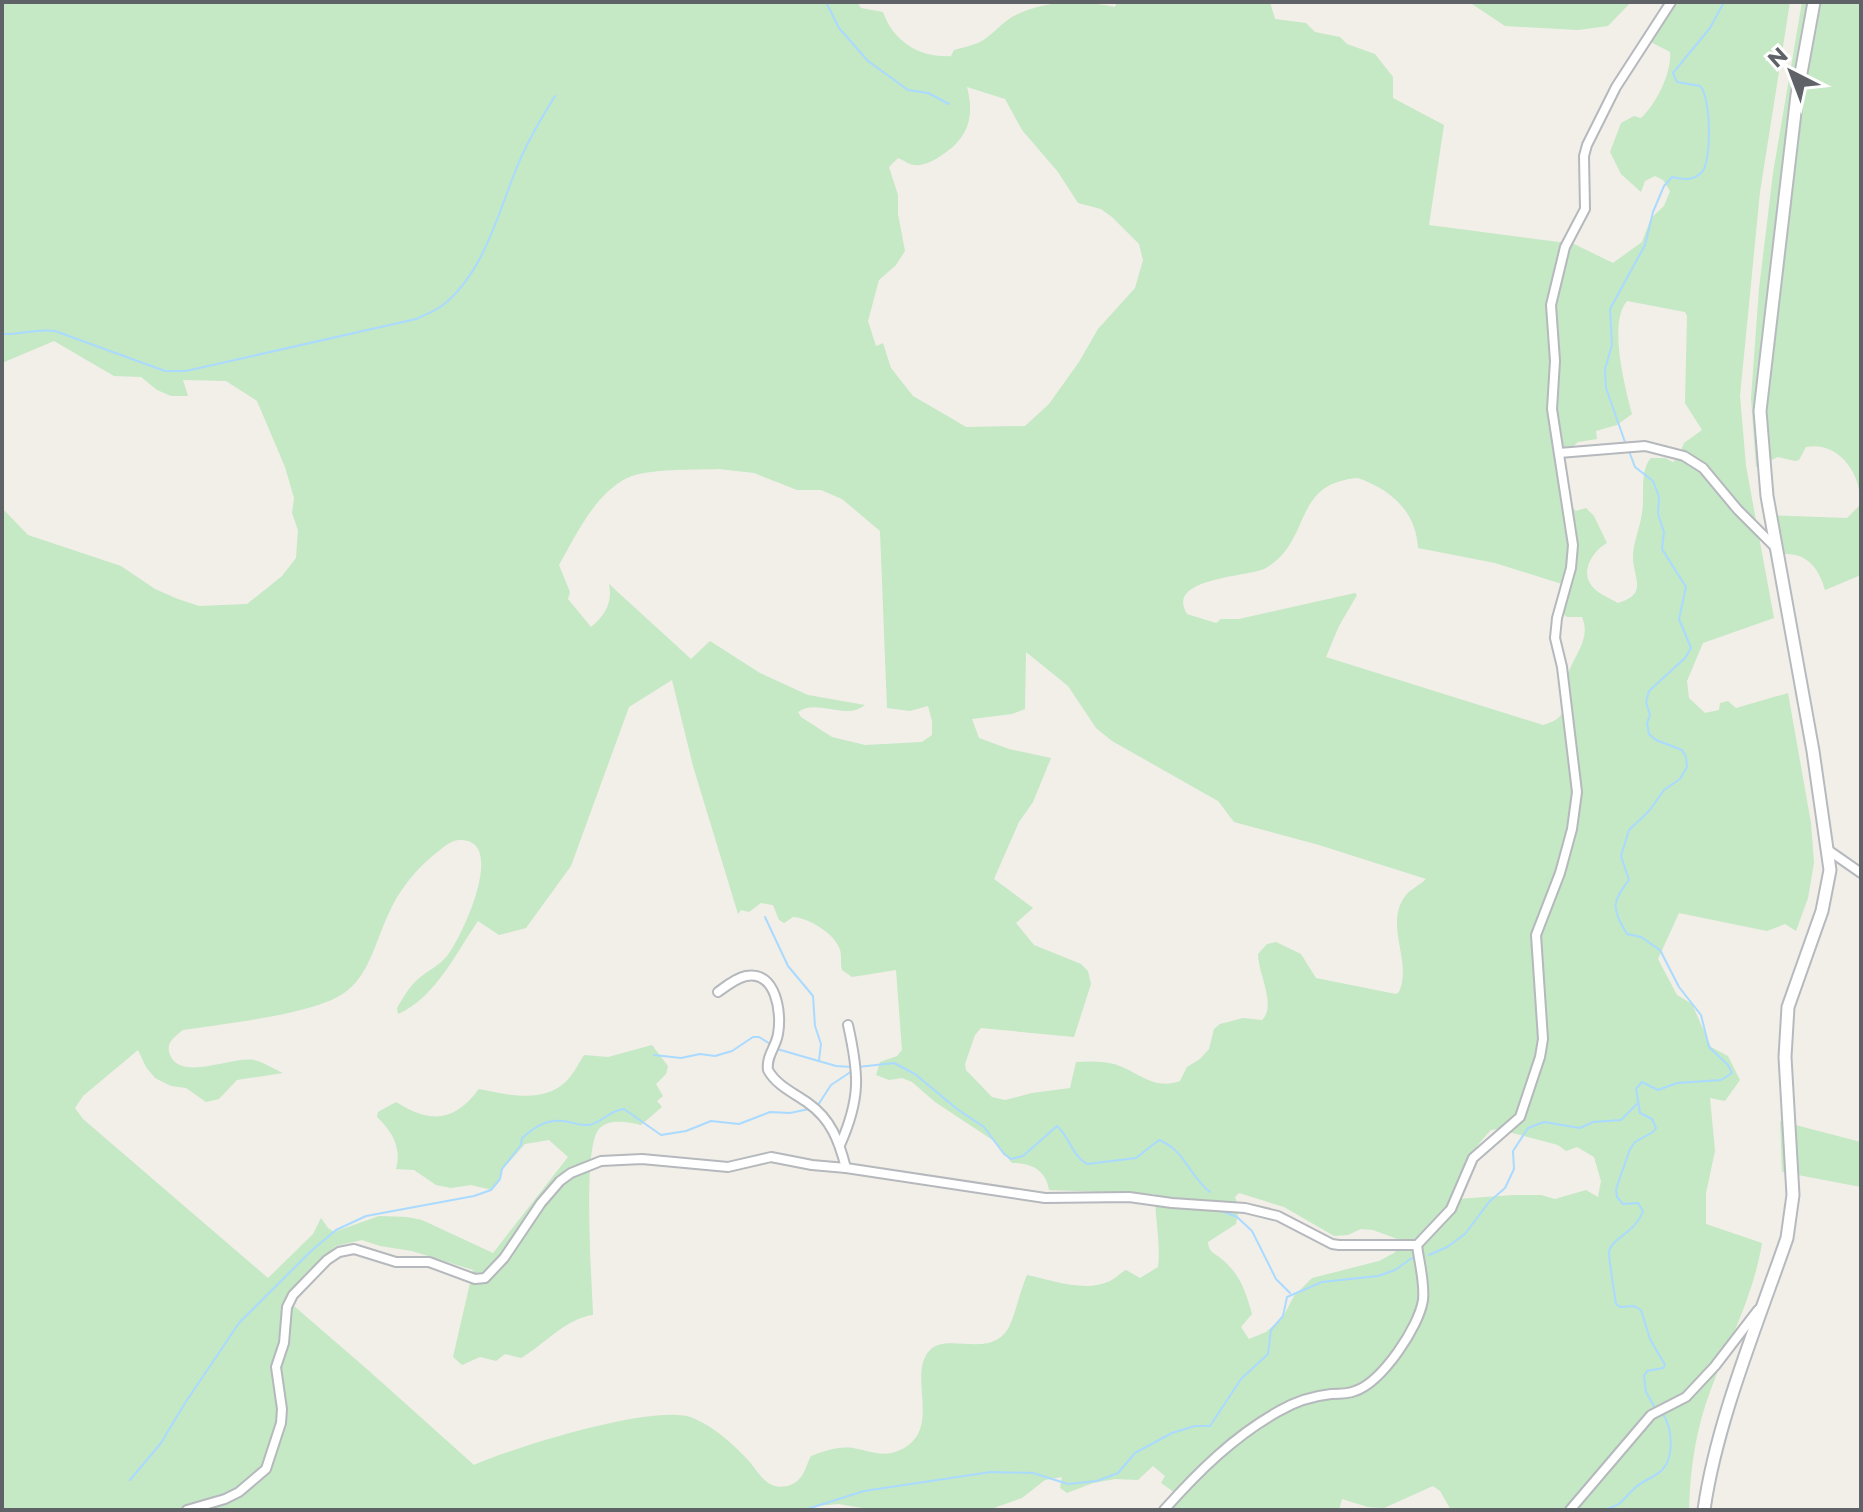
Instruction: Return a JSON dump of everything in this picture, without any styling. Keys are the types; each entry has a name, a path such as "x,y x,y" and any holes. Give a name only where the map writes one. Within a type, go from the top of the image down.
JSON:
{"main road":[{"path":"1704,1510 1713,1464 1787,1238 1792,1214 1793,1155 1785,1057 1788,1007 1800,965 1822,911 1830,870 1775,547 1760,411 1797,95 1814,2"}],"street":[{"path":"187,1510 239,1492 266,1469 281,1423 276,1367 284,1343 289,1301 316,1270 339,1252 354,1249 402,1263 429,1262 480,1279 491,1273 504,1258 541,1203 560,1181 601,1161 642,1159 728,1167 771,1157 1045,1198 1129,1197 1245,1208 1278,1216 1332,1244 1417,1245 1451,1209 1473,1158 1520,1117 1540,1057 1543,1039 1536,935 1560,873 1572,829 1577,792 1562,667 1555,638 1573,555 1552,409 1555,361 1551,305 1565,247 1585,209 1584,156 1587,145 1616,87 1671,2"},
{"path":"1559,453 1631,447 1665,450 1694,461 1775,547"},
{"path":"1828,850 1861,873"},
{"path":"718,992 744,976 761,978 770,985 778,1007 779,1030 769,1057 768,1070 780,1084 822,1114 840,1145 846,1168"},
{"path":"840,1145 857,1096 857,1070 848,1025"},
{"path":"1164,1510 1213,1459 1278,1411 1316,1396 1353,1392 1382,1371 1405,1340 1423,1299 1417,1245"},
{"path":"1570,1510 1651,1415 1686,1397 1715,1366 1764,1303"}],"green space":[{"path":"2,2 857,2 861,8 883,12 894,32 910,46 929,54 951,56 954,50 983,40 1012,17 1037,7 1089,3 1115,7 1117,2 1270,2 1275,19 1306,23 1315,32 1340,37 1347,44 1375,54 1393,77 1393,98 1444,125 1429,225 1574,244 1613,263 1642,242 1651,218 1664,206 1670,191 1663,180 1655,176 1645,181 1641,192 1621,174 1610,152 1621,123 1634,116 1641,118 1647,112 1666,78 1670,52 1647,40 1668,2 1790,2 1760,192 1740,396 1746,466 1774,618 1703,643 1687,681 1689,698 1705,713 1719,710 1720,703 1728,701 1736,708 1788,693 1811,823 1814,863 1808,898 1796,931 1785,924 1767,931 1679,913 1658,959 1677,995 1692,1004 1711,1047 1728,1056 1740,1080 1725,1101 1710,1098 1715,1151 1706,1193 1706,1224 1762,1243 1747,1299 1701,1419 1692,1464 1689,1510 1451,1510 1440,1491 1433,1486 1384,1508 1342,1499 1339,1510 1165,1510 1178,1495 1161,1483 1165,1476 1153,1466 1138,1480 1115,1479 1093,1483 1067,1493 1060,1488 1062,1477 1045,1480 1022,1498 988,1510 875,1510 838,1504 809,1507 810,1510 2,1510 2,508 28,535 121,566 155,589 199,606 247,604 282,576 296,558 298,530 292,513 294,498 285,467 257,401 226,381 183,380 188,396 171,396 157,390 141,377 114,376 54,341 2,363","holes":["967,87 1005,99 1022,130 1058,172 1078,203 1101,209 1112,217 1139,244 1143,260 1135,288 1098,329 1049,404 1025,426 966,427 913,396 891,368 883,343 876,346 868,321 879,280 896,265 905,251 898,195 889,167 898,158 913,165 937,159 963,135 970,108","1627,301 1685,312 1685,403 1702,430 1684,443 1673,462 1665,458 1651,458 1647,463 1642,513 1633,552 1636,590 1628,599 1618,603 1595,589 1588,578 1591,560 1607,543 1594,516 1586,508 1576,511 1570,505 1563,456 1578,442 1597,439 1596,431 1617,425 1632,414 1620,356 1619,324","719,469 754,473 797,490 821,490 842,499 880,531 887,708 910,711 928,706 932,735 922,742 865,745 832,737 798,712 814,707 849,711 865,705 808,695 760,673 710,641 691,659 609,584 607,608 591,627 568,599 570,592 559,565 587,516 605,494 627,478 659,471","1358,478 1381,489 1400,504 1412,523 1418,548 1495,563 1565,585 1561,612 1567,617 1582,617 1585,626 1582,643 1568,675 1564,709 1558,718 1543,725 1326,657 1357,595 1355,593 1239,619 1221,619 1216,623 1187,614 1183,602 1188,592 1212,580 1266,568 1281,556 1312,501 1322,490 1337,482","1026,652 1068,686 1096,728 1112,741 1218,801 1234,822 1426,879 1408,893 1397,918 1403,968 1399,992 1396,994 1316,978 1301,954 1276,942 1267,944 1258,954 1267,998 1266,1014 1262,1020 1243,1018 1220,1024 1214,1029 1209,1049 1187,1067 1180,1081 1162,1084 1114,1064 1076,1062 1070,1088 1005,1100 992,1097 966,1070 965,1064 975,1035 981,1028 1074,1037 1091,984 1088,971 1081,964 1034,945 1016,923 1033,908 994,879 1019,822 1033,802 1051,758 1009,749 979,738 972,719 1012,714 1025,709","672,680 693,766 738,914 741,910 749,912 761,903 773,905 779,920 784,923 793,917 813,923 833,938 841,952 842,970 852,977 896,970 902,1050 897,1056 880,1062 876,1075 889,1080 902,1078 912,1082 935,1102 994,1141 1012,1163 1036,1169 1045,1177 1049,1190 1155,1194 1158,1267 1140,1278 1126,1270 1110,1281 1090,1286 1027,1275 1009,1327 1001,1337 981,1344 947,1343 930,1350 923,1361 921,1374 922,1419 919,1432 910,1444 889,1453 848,1448 821,1452 811,1456 802,1476 787,1486 768,1483 735,1447 708,1426 693,1418 675,1415 649,1416 584,1429 474,1465 287,1300 305,1274 336,1246 362,1240 412,1251 473,1270 453,1357 462,1365 480,1357 496,1361 505,1354 521,1358 564,1326 593,1315 589,1187 594,1141 599,1129 608,1123 641,1125 662,1107 657,1101 663,1096 656,1084 666,1074 668,1066 652,1045 608,1057 584,1055 561,1086 539,1095 479,1089 460,1108 441,1116 420,1114 396,1102 378,1112 377,1117 397,1147 396,1169 414,1170 436,1185 451,1188 471,1185 492,1190 502,1170 525,1144 549,1140 568,1157 493,1253 422,1220 379,1216 334,1232 321,1218 313,1234 268,1278 83,1119 75,1108 83,1096 138,1050 155,1078 171,1086 186,1088 206,1102 219,1099 237,1080 283,1073 254,1060 185,1067 176,1063 169,1047 183,1030 294,1012 316,1006 348,990 367,965 402,889 421,867 451,842 462,840 475,845 481,857 477,892 454,946 444,960 412,986 397,1008 398,1014 411,1007 434,986 478,921 499,935 526,928 571,866 629,707","1497,1129 1558,1145 1566,1151 1577,1147 1594,1157 1601,1181 1598,1197 1586,1190 1555,1199 1541,1195 1457,1199 1464,1170 1491,1130","1239,1193 1284,1207 1334,1236 1348,1235 1361,1229 1373,1230 1400,1240 1401,1245 1379,1261 1312,1278 1294,1296 1283,1317 1266,1332 1249,1339 1241,1327 1252,1314 1245,1292 1235,1273 1211,1251 1208,1242 1236,1224 1239,1208 1235,1197"]},
{"path":"1469,2 1631,2 1608,26 1578,30 1505,26"},
{"path":"1802,2 1861,2 1861,575 1825,590 1818,573 1807,560 1792,554 1772,556 1765,515 1847,518 1860,505 1857,482 1846,462 1829,449 1818,446 1806,447 1799,460 1778,457 1756,467 1751,398 1759,289 1773,173"},
{"path":"1780,1121 1861,1142 1861,1187 1782,1172"}],"waterway":[{"path":"826,2 839,28 868,61 908,90 928,93 949,104"},
{"path":"1626,445 1606,388 1605,369 1612,345 1610,309 1645,245 1653,212 1664,186 1672,177 1695,177 1705,166 1709,129 1704,92 1700,86 1677,82 1673,73 1710,28 1724,2"},
{"path":"2,334 55,331 165,371 186,371 416,319 443,305 457,292 479,261 523,152 555,96"},
{"path":"1629,451 1635,467 1653,481 1659,497 1658,514 1664,532 1662,549 1686,587 1679,619 1691,648 1685,658 1649,691 1646,702 1650,715 1647,723 1649,734 1682,750 1687,767 1680,779 1664,790 1649,811 1629,830 1621,856 1629,880 1619,894 1616,912 1627,934 1641,937 1660,950 1679,987 1701,1015 1709,1047 1732,1073 1721,1080 1677,1083 1658,1090 1642,1082 1636,1089 1640,1113 1652,1119 1656,1128 1630,1149 1616,1189 1617,1197 1623,1204 1638,1203 1643,1211 1635,1225 1611,1246 1609,1254 1616,1304 1641,1310 1650,1339 1665,1365 1647,1371 1644,1376 1646,1392 1655,1408"},
{"path":"765,917 788,966 813,996 815,1026 821,1044 819,1060"},
{"path":"654,1055 681,1058 700,1054 715,1056 732,1051 753,1037 772,1045"},
{"path":"777,1049 836,1066 852,1067"},
{"path":"858,1067 894,1063 915,1074 984,1127 1011,1159 1023,1156 1057,1126 1077,1156 1087,1164 1136,1158 1159,1140 1175,1150 1210,1192"},
{"path":"818,1105 831,1085 852,1071"},
{"path":"1429,1255 1465,1234 1489,1202 1505,1188 1514,1169 1513,1151 1528,1128 1544,1122 1580,1128 1593,1122 1621,1120 1637,1104"},
{"path":"130,1480 161,1443 239,1323 336,1230 366,1216 474,1196 491,1190 500,1179 502,1169 521,1145 522,1138 546,1123 563,1121 589,1125 624,1109 661,1135 686,1131 711,1121 739,1124 770,1112 790,1113 809,1109"},
{"path":"1219,1210 1237,1217 1252,1231 1276,1279 1290,1293"},
{"path":"804,1510 864,1491 991,1472 1033,1473 1068,1484 1097,1481 1118,1473 1135,1453 1172,1433 1195,1426 1210,1426 1241,1379 1268,1354 1271,1330 1283,1316 1287,1297 1322,1282 1378,1276 1395,1270 1412,1258"},
{"path":"1604,1510 1620,1503 1666,1464 1671,1442 1663,1414"}]}
